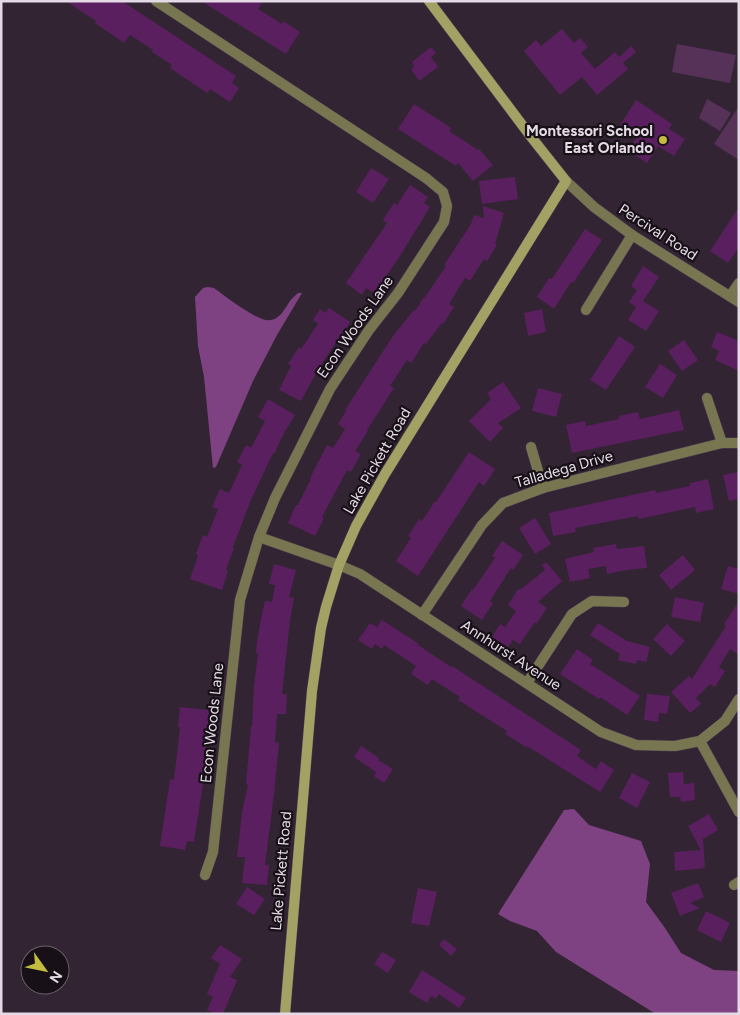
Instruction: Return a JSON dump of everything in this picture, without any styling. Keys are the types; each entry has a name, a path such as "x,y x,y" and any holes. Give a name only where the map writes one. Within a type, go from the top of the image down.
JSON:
{"main road":[{"path":"429,1 566,181"},
{"name":"Lake Pickett Road","path":"285,1014 312,691 321,628 339,565 360,518 385,474 566,181"}],"street":[{"name":"Econ Woods Lane","path":"156,1 426,178 442,192 447,206 444,222 398,293 369,330 330,389 275,498 259,537 240,600 214,852 205,875"},
{"name":"Percival Road","path":"566,181 594,207 632,235 734,299"},
{"path":"586,310 632,235"},
{"path":"734,299 739,283"},
{"path":"707,398 722,443"},
{"name":"Talladega Drive","path":"422,615 482,525 502,503 543,488 722,443 739,443"},
{"path":"531,447 543,488"},
{"name":"Annhurst Avenue","path":"259,537 339,565 368,578 601,732 636,745 675,746 700,741 725,721 739,699"},
{"path":"527,683 572,614 592,601 624,602"},
{"path":"700,741 739,812"}],"shaded area":[{"path":"677,44 736,55 730,83 672,72"},
{"path":"707,99 731,113 720,131 699,118"},
{"path":"739,106 739,160 714,144"},
{"path":"203,288 214,288 242,308 266,320 277,317 298,293 302,293 253,381 216,467 213,468 204,377 198,346 195,297"},
{"path":"574,809 589,825 641,841 650,864 646,902 681,953 714,970 739,971 739,1014 656,1014 556,952 537,931 510,921 498,914 564,810"}],"building":[{"path":"66,1 122,1 236,76 232,83 239,88 230,102 210,89 207,93 170,68 172,65 152,52 153,50 130,35 124,43"},
{"path":"201,1 263,1 258,9 282,24 283,21 300,32 286,54"},
{"path":"562,29 574,43 580,38 588,47 581,53 595,69 615,52 619,57 631,46 636,52 623,63 628,69 597,95 582,77 560,95 524,51 536,40 541,46"},
{"path":"431,47 436,53 431,57 438,67 419,81 411,69 414,67 412,62"},
{"path":"636,100 672,124 669,129 685,139 674,156 658,146 647,163 628,151 637,137 620,125"},
{"path":"414,104 451,128 449,131 479,149 493,165 473,181 458,163 456,166 398,129"},
{"path":"371,168 389,179 373,203 356,192"},
{"path":"515,177 518,199 482,204 479,181"},
{"path":"410,185 428,197 424,203 430,207 398,259 374,293 366,288 362,295 346,283 387,223 383,220 394,203 397,205"},
{"path":"483,206 504,213 495,244 497,245 487,261 484,259 470,281 465,278 449,304 454,307 443,324 426,344 424,343 411,363 407,360 390,386 394,388 355,451 361,454 351,472 347,470 322,517 324,518 315,536 288,523 327,445 333,448 345,429 338,424 345,410 393,336 415,311 446,266 444,265 471,224 474,215 484,218"},
{"path":"739,207 739,247 728,263 710,251"},
{"path":"585,229 602,240 554,309 537,297 549,278 552,279"},
{"path":"643,266 659,277 643,301 659,311 646,331 628,320 636,307 629,302 637,290 631,286"},
{"path":"329,308 350,322 322,363 301,401 279,390 291,366 288,364 318,324 313,320 320,309 325,313"},
{"path":"542,309 546,332 528,336 524,313"},
{"path":"717,332 739,341 739,371 715,360 719,351 711,347"},
{"path":"619,336 635,347 606,390 590,380"},
{"path":"684,340 698,360 682,371 668,351"},
{"path":"660,364 677,375 663,398 645,387"},
{"path":"503,382 521,408 498,423 503,428 490,442 469,421 491,399 487,393"},
{"path":"538,388 562,394 556,417 532,411"},
{"path":"268,399 295,415 273,453 250,502 233,547 222,590 190,579 198,556 196,554 203,535 207,537 218,509 212,507 220,489 229,493 242,465 237,462 246,445 251,448 265,421 258,417"},
{"path":"679,410 684,430 572,453 566,425 585,421 586,426 619,419 619,416 638,412 640,419"},
{"path":"469,452 495,469 484,486 479,482 418,576 396,561 411,538 408,536 419,519 422,521"},
{"path":"739,472 739,499 729,501 723,475"},
{"path":"708,479 714,509 696,513 695,507 639,519 638,516 575,528 576,532 553,536 549,513 655,490 656,493 690,486 690,483"},
{"path":"535,518 551,544 535,554 519,528"},
{"path":"502,541 523,555 513,570 511,568 490,601 493,603 482,620 461,606 495,558 492,556"},
{"path":"616,544 617,549 644,546 647,568 607,574 606,566 588,569 590,578 570,582 565,559 594,552 593,548"},
{"path":"683,555 695,570 671,590 659,575"},
{"path":"546,562 562,581 538,602 547,608 520,644 513,640 508,647 492,637 500,624 505,627 516,611 508,605 518,589 520,590 545,570 542,565"},
{"path":"274,564 296,570 289,597 294,598 282,694 287,694 286,714 277,714 275,742 279,743 265,865 269,865 267,885 242,883 245,857 237,857 242,812 248,785 246,784 258,654 256,653 257,642 265,601 272,602 275,585 269,584"},
{"path":"728,566 739,569 739,594 721,589"},
{"path":"675,597 704,603 700,622 671,617"},
{"path":"739,601 739,655 730,649 719,667 725,671 715,687 710,684 696,698 701,704 690,713 671,692 689,676 692,679 726,626 724,624"},
{"path":"382,620 451,667 581,750 577,756 596,769 601,761 614,770 600,792 505,734 507,731 458,700 460,697 432,679 428,685 411,674 416,666 384,645 382,649 375,644 372,649 358,640 370,623 377,627"},
{"path":"598,623 627,641 650,647 646,662 637,660 636,664 618,660 620,654 590,635"},
{"path":"667,624 685,641 671,656 653,639"},
{"path":"577,649 593,660 590,664 640,696 627,715 560,674"},
{"path":"647,694 670,696 667,714 659,713 658,722 644,720"},
{"path":"180,707 209,710 203,784 194,842 187,841 185,850 160,846 170,779 174,780 180,727 178,727"},
{"path":"361,746 393,769 384,783 374,776 376,772 354,757"},
{"path":"683,772 684,784 694,783 695,800 681,802 680,797 670,797 668,773"},
{"path":"632,773 650,782 637,808 619,798"},
{"path":"709,814 718,830 703,839 705,868 675,871 674,852 701,850 688,826"},
{"path":"698,883 704,897 690,903 700,908 680,916 671,893"},
{"path":"247,887 265,899 254,915 236,904"},
{"path":"418,888 437,892 429,926 411,923"},
{"path":"706,911 730,923 721,942 697,930"},
{"path":"444,939 457,949 451,956 439,945"},
{"path":"220,945 242,959 230,977 237,980 223,1014 216,1014 207,1010 213,997 207,994 220,964 211,958"},
{"path":"382,952 396,960 388,973 374,964"},
{"path":"422,970 466,998 459,1008 439,994 436,999 431,996 427,1003 409,992"}],"place":[{"name":"Montessori School East Orlando","path":"663,140"}]}
